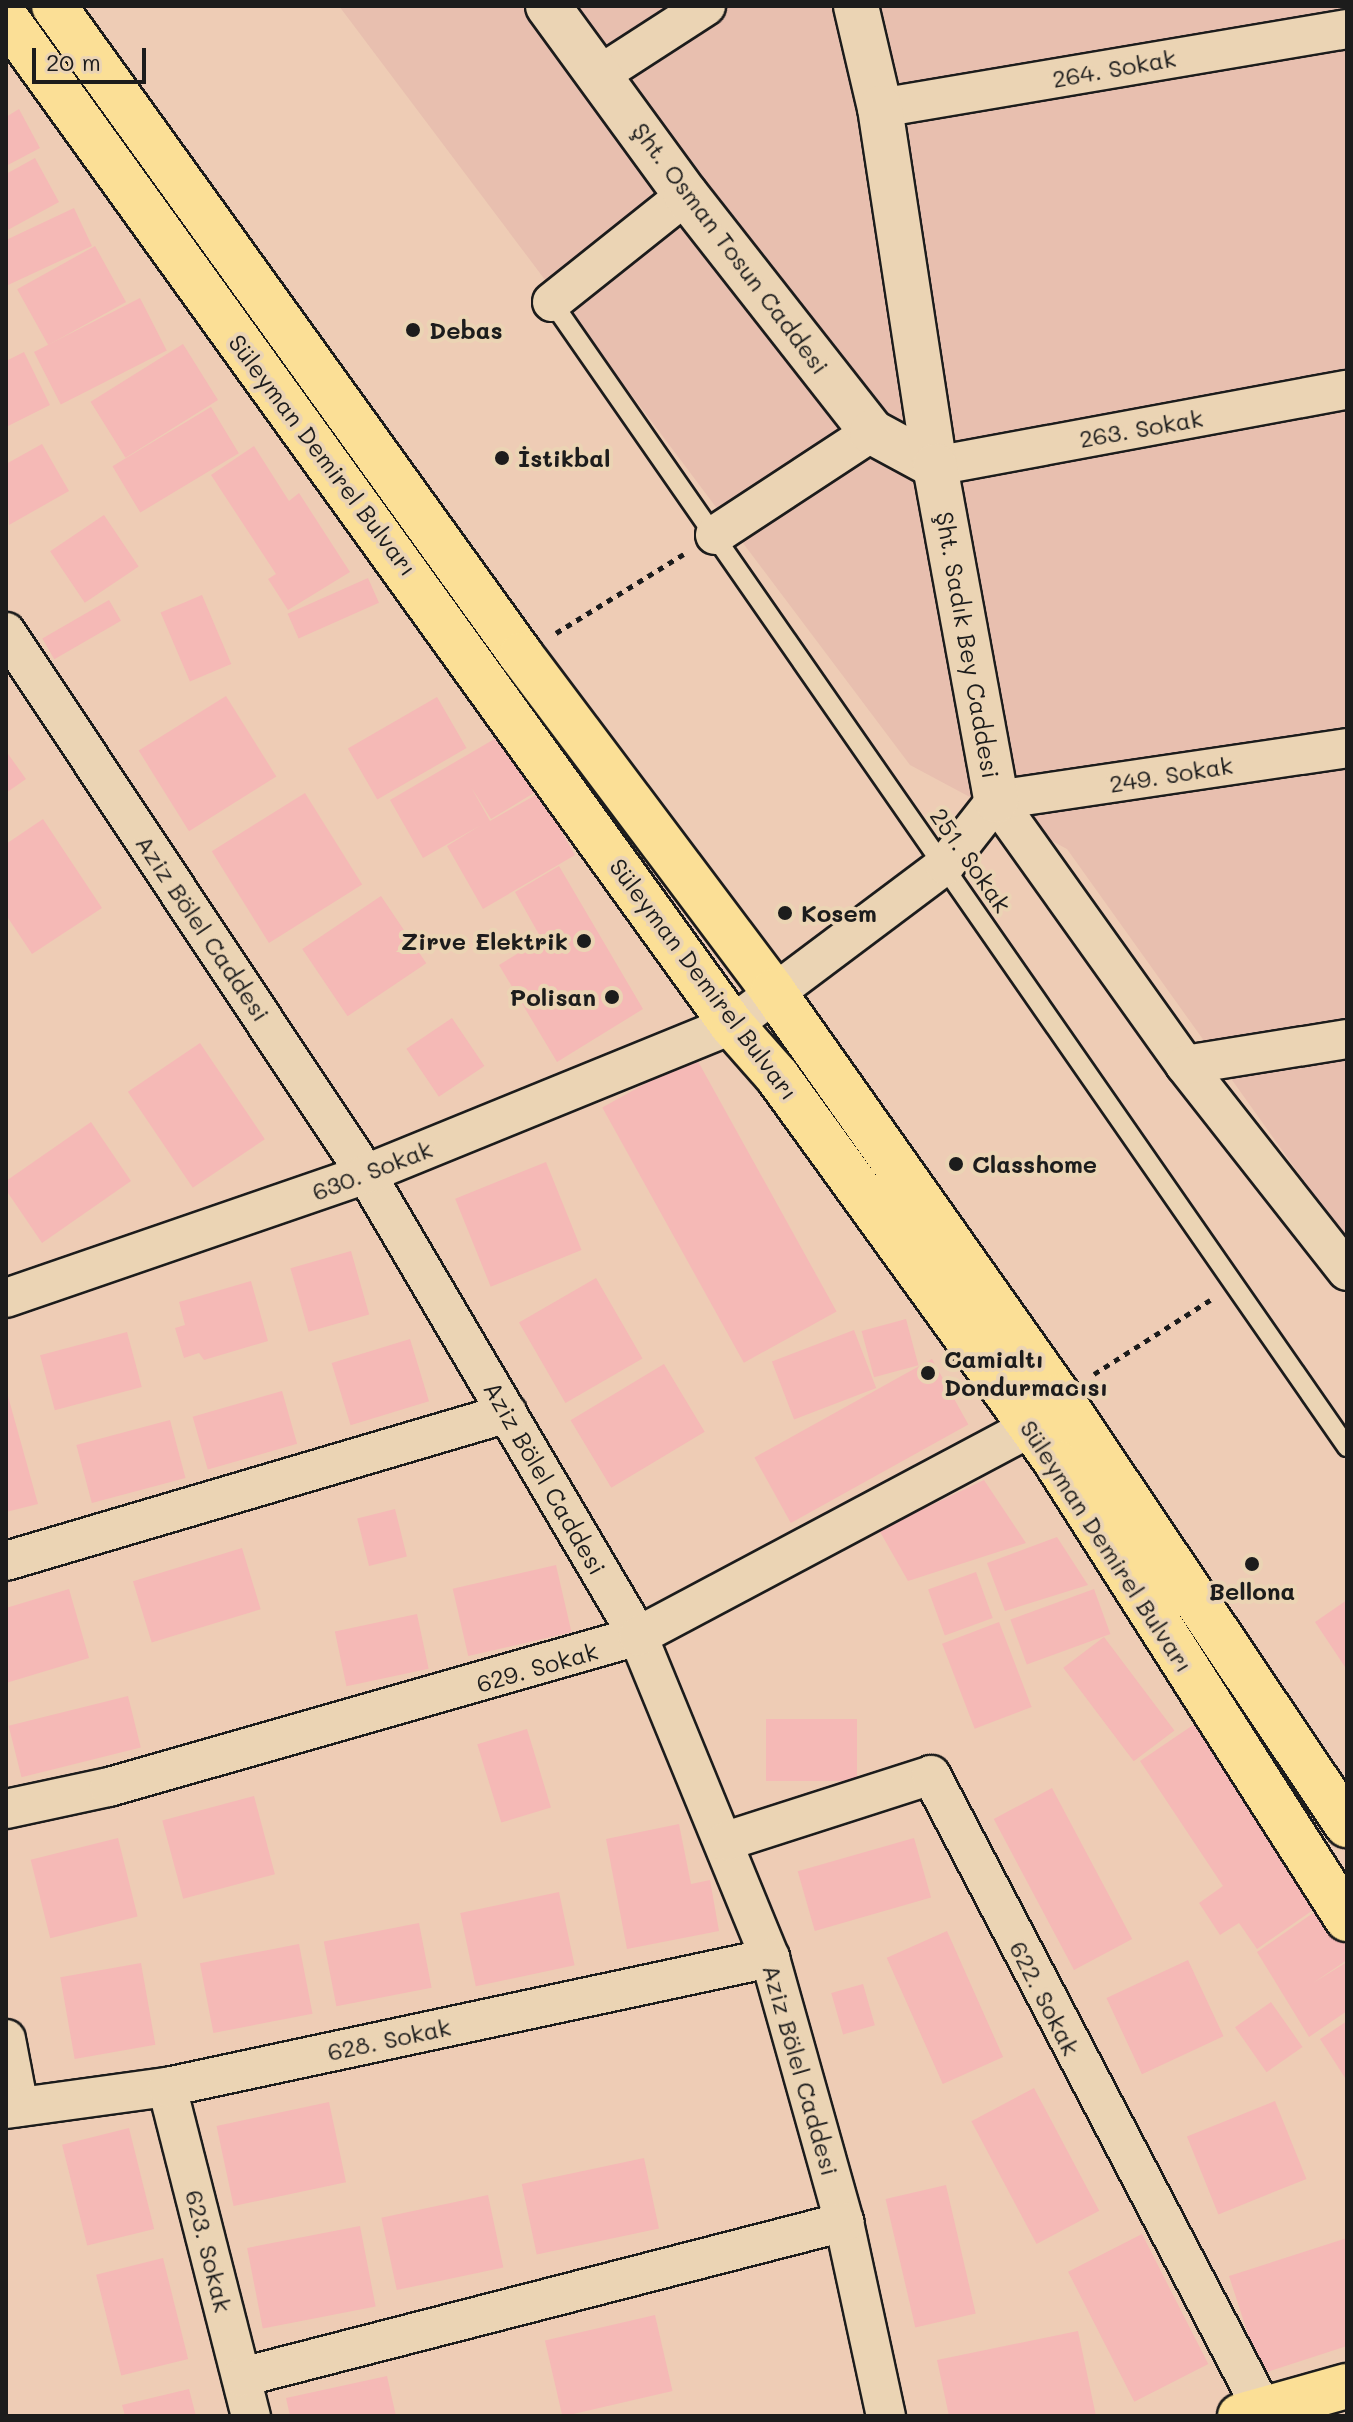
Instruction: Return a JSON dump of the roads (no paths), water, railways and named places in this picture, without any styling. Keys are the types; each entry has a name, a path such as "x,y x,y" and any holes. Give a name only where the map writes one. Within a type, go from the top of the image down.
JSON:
{"main road":[{"name":"Süleyman Demirel Bulvarı","path":"66,10 521,655 773,991 1059,1396 1347,1825"},
{"name":"Süleyman Demirel Bulvarı","path":"6,18 19,62 411,574 732,1025 777,1076 1030,1428 1347,1919"},
{"path":"1252,2413 1347,2386"}],"street":[{"name":"Şht. Osman Tosun Caddesi","path":"548,6 601,74 686,195 872,432 935,466"},
{"path":"601,74 706,6"},
{"name":"Şht. Sadık Bey Caddesi","path":"856,6 880,108 935,466 996,800 1185,1065 1347,1271"},
{"path":"19,62 66,10"},
{"name":"264. Sokak","path":"880,108 1347,29"},
{"path":"552,302 686,195"},
{"name":"263. Sokak","path":"935,466 1347,390"},
{"path":"715,535 872,432"},
{"name":"Aziz Bölel Caddesi","path":"6,632 366,1174 638,1636 726,1841 770,1958 844,2222 886,2416"},
{"name":"249. Sokak","path":"996,800 1347,748"},
{"name":"630. Sokak","path":"6,1298 366,1174 732,1025 773,991 945,865 996,800"},
{"path":"1185,1065 1347,1039"},
{"path":"6,1561 508,1413"},
{"name":"629. Sokak","path":"6,1809 109,1787 638,1636 1030,1428"},
{"name":"622. Sokak","path":"726,1841 931,1775 1252,2413"},
{"name":"628. Sokak","path":"12,2108 167,2087 770,1958"},
{"path":"6,2039 12,2108"},
{"name":"623. Sokak","path":"167,2087 251,2416"},
{"path":"242,2377 844,2222"}],"lane":[{"name":"251. Sokak","path":"552,302 1347,1447"}],"place":[{"name":"Debas","path":"413,330"},
{"name":"İstikbal","path":"502,458"},
{"name":"Kosem","path":"785,913"},
{"name":"Zirve Elektrik","path":"584,941"},
{"name":"Polisan","path":"612,997"},
{"name":"Classhome","path":"956,1164"},
{"name":"Camialtı Dondurmacısı","path":"928,1373"},
{"name":"Bellona","path":"1252,1564"}]}
